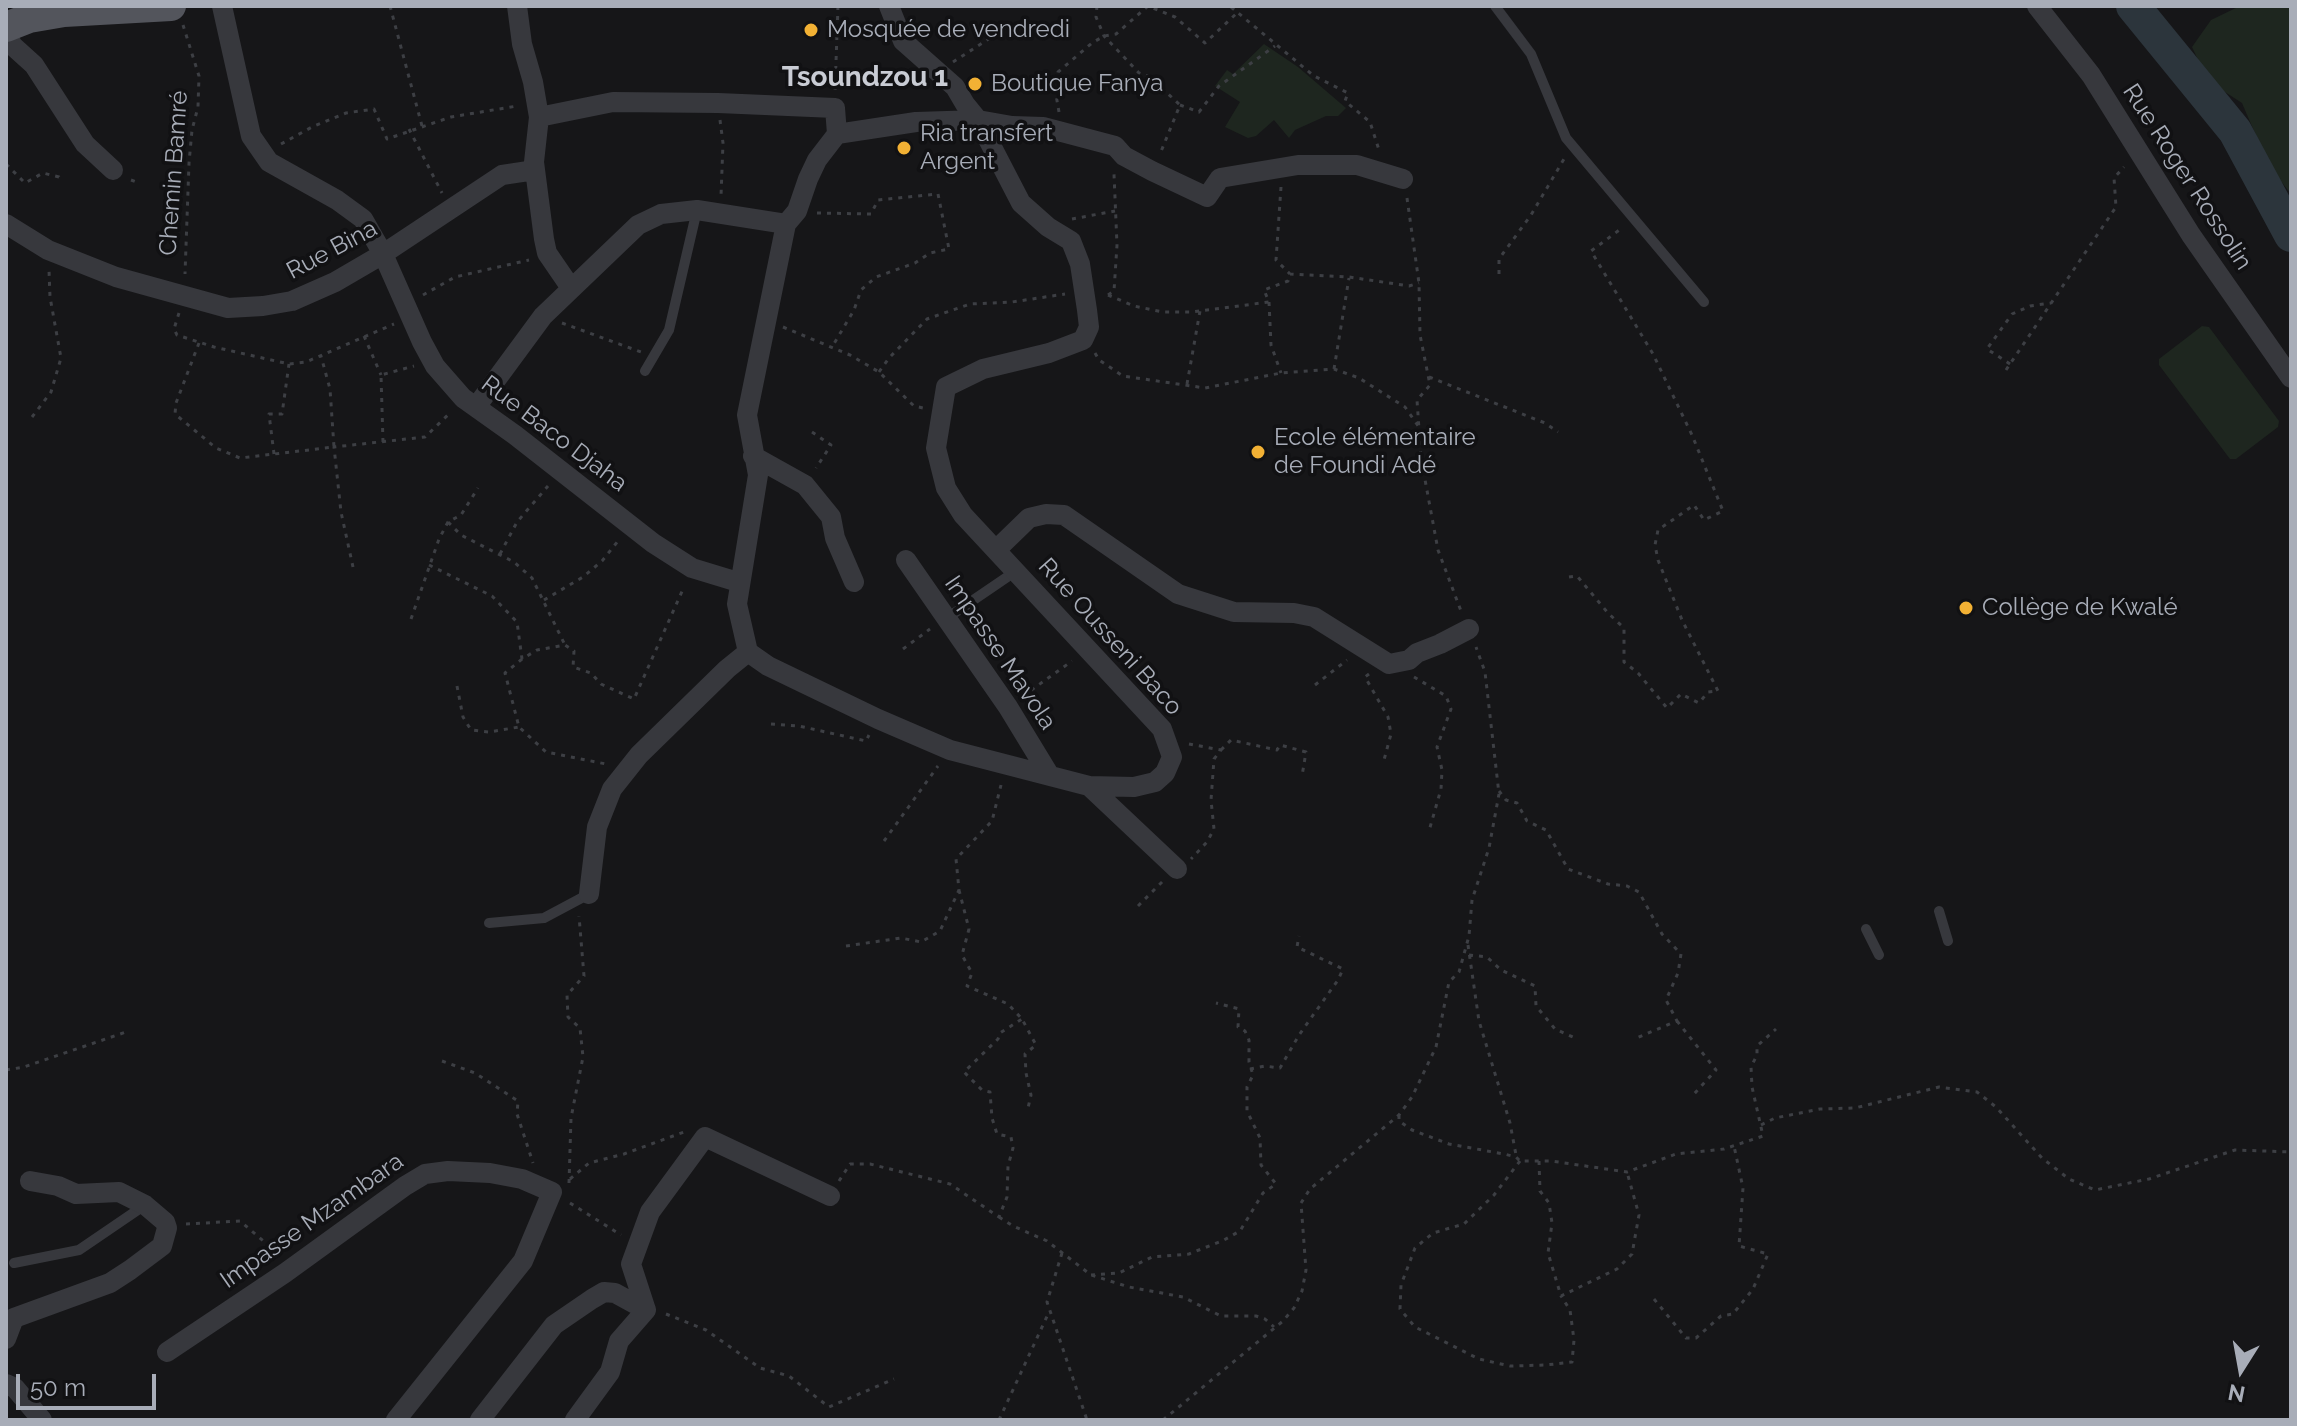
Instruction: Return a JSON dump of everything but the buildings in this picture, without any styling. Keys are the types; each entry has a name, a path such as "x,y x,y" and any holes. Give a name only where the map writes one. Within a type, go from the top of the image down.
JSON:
{"main road":[{"path":"6,27 29,18 64,12 176,13"}],"street":[{"name":"Rue Baco Djaha","path":"222,6 251,136 269,162 337,200 363,219 383,254 432,360 469,403 692,568 738,582"},
{"path":"517,6 522,44 538,110 537,202 547,253 571,288"},
{"path":"889,6 903,41 941,72 978,120 1021,203 1048,227 1071,241 1080,264 1089,327 1085,335"},
{"name":"Rue Roger Rossolin","path":"2037,6 2091,75 2250,323 2291,378"},
{"path":"6,34 13,46 34,65 85,144 113,170"},
{"path":"538,110 613,102 835,108 837,134 817,160 792,218 747,415 758,486 738,582 737,604 748,652 639,755 612,789 597,827 584,898"},
{"path":"837,134 916,122 978,120 1043,127 1115,146 1124,156 1207,197 1220,178 1330,163 1357,165 1394,176"},
{"name":"Rue Bina","path":"6,224 48,250 116,277 228,308 292,301 335,282 502,175 535,170"},
{"path":"469,403 543,316 638,225 661,214 697,210 792,218"},
{"name":"Rue Ousseni Baco","path":"748,652 768,666 950,750 1089,786 1134,787 1155,782 1165,773 1172,757 1170,744 1162,729 963,515 946,488 936,448 946,387 983,369 1049,353 1083,340 1085,335"},
{"path":"753,456 805,485 831,517 835,538 854,582"},
{"path":"996,550 1029,518 1046,514 1064,515 1178,594 1234,612 1294,613 1314,617 1391,662 1440,644 1469,629"},
{"name":"Impasse Mavola","path":"906,560 1008,707 1050,776"},
{"path":"1089,786 1177,869"},
{"path":"646,1310 631,1264 650,1212 705,1137 830,1196"},
{"name":"Impasse Mzambara","path":"167,1352 425,1174 448,1171 490,1173 533,1183 552,1192"},
{"path":"6,1339 14,1318 110,1283 130,1270 162,1246 166,1226 145,1205 119,1192 76,1194 58,1186 30,1181"},
{"path":"396,1420 523,1261 552,1192"},
{"path":"480,1420 554,1325 581,1306 604,1292 629,1299 646,1310"},
{"path":"575,1420 610,1372 619,1341 646,1310"},
{"path":"9,1390 42,1420"}],"lane":[{"path":"1495,6 1531,54 1566,138 1704,302"},
{"path":"645,371 669,330 697,210"},
{"path":"947,618 1016,571"},
{"path":"489,923 544,918 584,898"},
{"path":"1939,911 1948,941"},
{"path":"1866,929 1879,955"},
{"path":"14,1263 79,1250 145,1205"}],"path":[{"path":"390,6 422,126"},
{"path":"835,108 838,6"},
{"path":"1097,6 1096,17 1104,36 1139,73 1150,77 1180,105 1199,112 1219,86 1275,46"},
{"path":"1043,127 1057,120 1059,107 1055,79 1058,72 1104,36 1116,34 1148,6 1175,17 1205,43 1237,13"},
{"path":"1231,7 1314,76 1348,93 1345,101 1370,122 1394,176"},
{"name":"Chemin Bamré","path":"176,13 199,76 198,107 189,163 183,297 174,329 177,335 199,343"},
{"path":"941,72 1007,27"},
{"path":"718,103 723,143 720,212"},
{"path":"1152,171 1180,105"},
{"path":"264,154 312,127 346,113 374,109 387,139 409,129 491,109 538,110"},
{"path":"409,129 451,209"},
{"path":"1499,274 1499,259 1531,215 1564,160 1560,146 1566,138"},
{"path":"1115,146 1117,245 1114,291 1108,295 1134,306 1163,312 1200,311 1269,302"},
{"path":"2006,370 2116,207 2114,178 2138,152"},
{"path":"6,164 25,183 43,173 59,177 62,182"},
{"path":"1280,169 1282,195 1276,260 1290,274 1349,277 1409,286 1419,283"},
{"path":"792,218 871,214 878,200 938,194 949,249 930,253 915,263 876,277 861,290 854,310 832,347"},
{"path":"1048,227 1071,219 1115,211"},
{"path":"1569,577 1577,576 1624,628 1624,662 1638,673 1667,708 1681,694 1699,703 1708,692 1718,691 1682,620 1655,545 1658,530 1694,505 1704,520 1723,511 1692,435 1653,354 1591,251 1635,219"},
{"path":"32,417 51,392 61,358 50,297 48,250"},
{"path":"469,403 425,437 240,458 216,448 175,414 176,403 199,343 289,364 321,356 408,311 455,277 518,264 547,253"},
{"path":"1281,373 1271,345 1269,302 1264,290 1288,281 1290,274"},
{"path":"1334,369 1349,277"},
{"path":"879,372 927,319 970,304 1084,293"},
{"path":"2010,364 1987,349 2012,314 2030,306 2051,303"},
{"path":"1187,384 1200,311"},
{"path":"543,316 608,337 652,356"},
{"path":"766,324 792,329 832,347 879,372 914,406 942,413"},
{"path":"1085,335 1099,360 1123,376 1205,388 1281,373 1334,369 1359,378 1405,407 1419,427"},
{"path":"364,336 381,375 383,442"},
{"path":"321,356 330,389 335,478 353,567"},
{"path":"381,375 432,360"},
{"path":"274,454 269,414 282,414 289,364"},
{"path":"1429,377 1545,423 1558,432"},
{"path":"805,485 831,445 812,432"},
{"path":"500,556 517,522 562,471"},
{"path":"411,619 429,565 448,522 461,515 478,488"},
{"path":"448,522 461,535 514,562 532,578 565,645 574,651 573,667 591,673 601,684 634,699 692,568"},
{"path":"544,600 583,577 602,561 630,525"},
{"path":"429,565 492,596 517,622 522,659"},
{"path":"903,649 947,618"},
{"path":"1315,685 1348,660 1358,643"},
{"path":"565,645 537,650 505,673 519,727 546,752 606,764 625,772"},
{"path":"1008,707 1087,649"},
{"path":"1384,760 1391,734 1388,717 1365,677 1391,662 1446,696 1451,709 1437,747 1442,770 1441,789 1429,831"},
{"path":"457,686 463,717 471,730 489,732 519,727"},
{"path":"771,724 799,726 852,737"},
{"path":"1138,906 1207,842 1214,829 1211,800 1214,759 1231,740 1277,750 1280,745 1306,752 1302,776"},
{"path":"1170,744 1177,742 1221,750"},
{"path":"884,841 950,750"},
{"path":"1004,765 992,821 956,859 959,890 969,929 962,955 972,973 967,986 1008,1004 1022,1019 1036,1045 1025,1054 1031,1095 1028,1108"},
{"path":"1499,791 1506,800 1517,803 1527,821 1546,830 1568,869 1639,892 1662,934 1681,954 1678,973 1666,1000 1677,1021 1716,1070 1694,1094"},
{"path":"846,946 901,938 921,942 940,931 959,890"},
{"path":"552,1192 569,1184 570,1179 568,1147 571,1118 583,1057 580,1028 568,1017 567,995 584,976 584,898"},
{"path":"1250,1069 1265,1066 1280,1068 1343,969 1297,947 1299,936"},
{"path":"1467,941 1479,1021 1518,1159 1494,1195 1464,1224 1433,1233 1415,1248 1401,1285 1400,1309 1415,1327 1479,1359 1510,1366 1572,1362 1574,1340 1570,1310 1561,1296 1548,1253 1552,1223 1549,1203 1540,1191 1539,1160"},
{"path":"1469,955 1487,957 1501,970 1535,986 1536,1006 1555,1029 1575,1038"},
{"path":"1091,1275 1119,1273 1152,1257 1189,1254 1240,1231 1263,1193 1276,1184 1261,1165 1260,1138 1247,1111 1247,1087 1253,1075 1249,1040 1245,1031 1238,1027 1239,1009 1216,1003"},
{"path":"999,1217 1007,1197 1008,1166 1013,1148 1011,1137 997,1134 990,1092 982,1090 964,1072 998,1039 1000,1033 1022,1019"},
{"path":"1634,1039 1677,1021"},
{"path":"1163,1420 1275,1328 1294,1308 1302,1291 1306,1270 1301,1203 1310,1189 1399,1115 1399,1121 1412,1130 1449,1144 1518,1159 1627,1172 1676,1154 1734,1146 1763,1136 1752,1087 1751,1067 1757,1055 1757,1046 1776,1029"},
{"path":"6,1070 24,1067 83,1044 126,1032"},
{"path":"442,1061 475,1073 518,1101 517,1114 533,1161 533,1183"},
{"path":"1761,1125 1820,1109 1855,1108 1939,1087 1960,1088 1977,1092 1996,1107 2042,1158 2069,1179 2095,1190 2149,1179 2235,1150 2291,1152"},
{"path":"570,1179 589,1163 686,1132 702,1139"},
{"path":"1654,1299 1686,1338 1696,1338 1721,1316 1733,1314 1753,1289 1768,1254 1739,1246 1743,1188 1734,1146"},
{"path":"830,1196 850,1164 870,1164 950,1184 1013,1226 1038,1235 1091,1275 1129,1287 1183,1297 1221,1316 1256,1316 1275,1328"},
{"path":"1561,1296 1617,1269 1632,1254 1639,1215 1627,1172"},
{"path":"552,1192 638,1245"},
{"path":"166,1226 240,1221 268,1245"},
{"path":"1062,1252 1049,1290 1049,1312 1087,1420"},
{"path":"646,1310 672,1316 706,1330 760,1368 789,1376 829,1407 894,1379"},
{"path":"999,1420 1049,1312"}],"shaded area":[{"path":"2240,6 2291,6 2291,194 2269,166 2242,103 2208,81 2192,47 2211,20"},
{"path":"1264,44 1298,67 1346,108 1338,116 1326,116 1295,130 1289,138 1274,120 1256,136 1248,138 1225,127 1240,102 1215,86 1227,70 1233,74"},
{"path":"2202,326 2209,327 2279,421 2278,427 2236,459 2230,459 2159,365 2159,359"}],"waterway":[{"path":"2133,6 2235,131 2291,235"}],"place":[{"name":"Mosquée de vendredi","path":"811,30"},
{"name":"Boutique Fanya","path":"975,84"},
{"name":"Ria transfert Argent","path":"904,148"},
{"name":"Ecole élémentaire de Foundi Adé","path":"1258,452"},
{"name":"Collège de Kwalé","path":"1966,608"}],"district":[{"name":"Tsoundzou 1","path":"865,78"}]}
